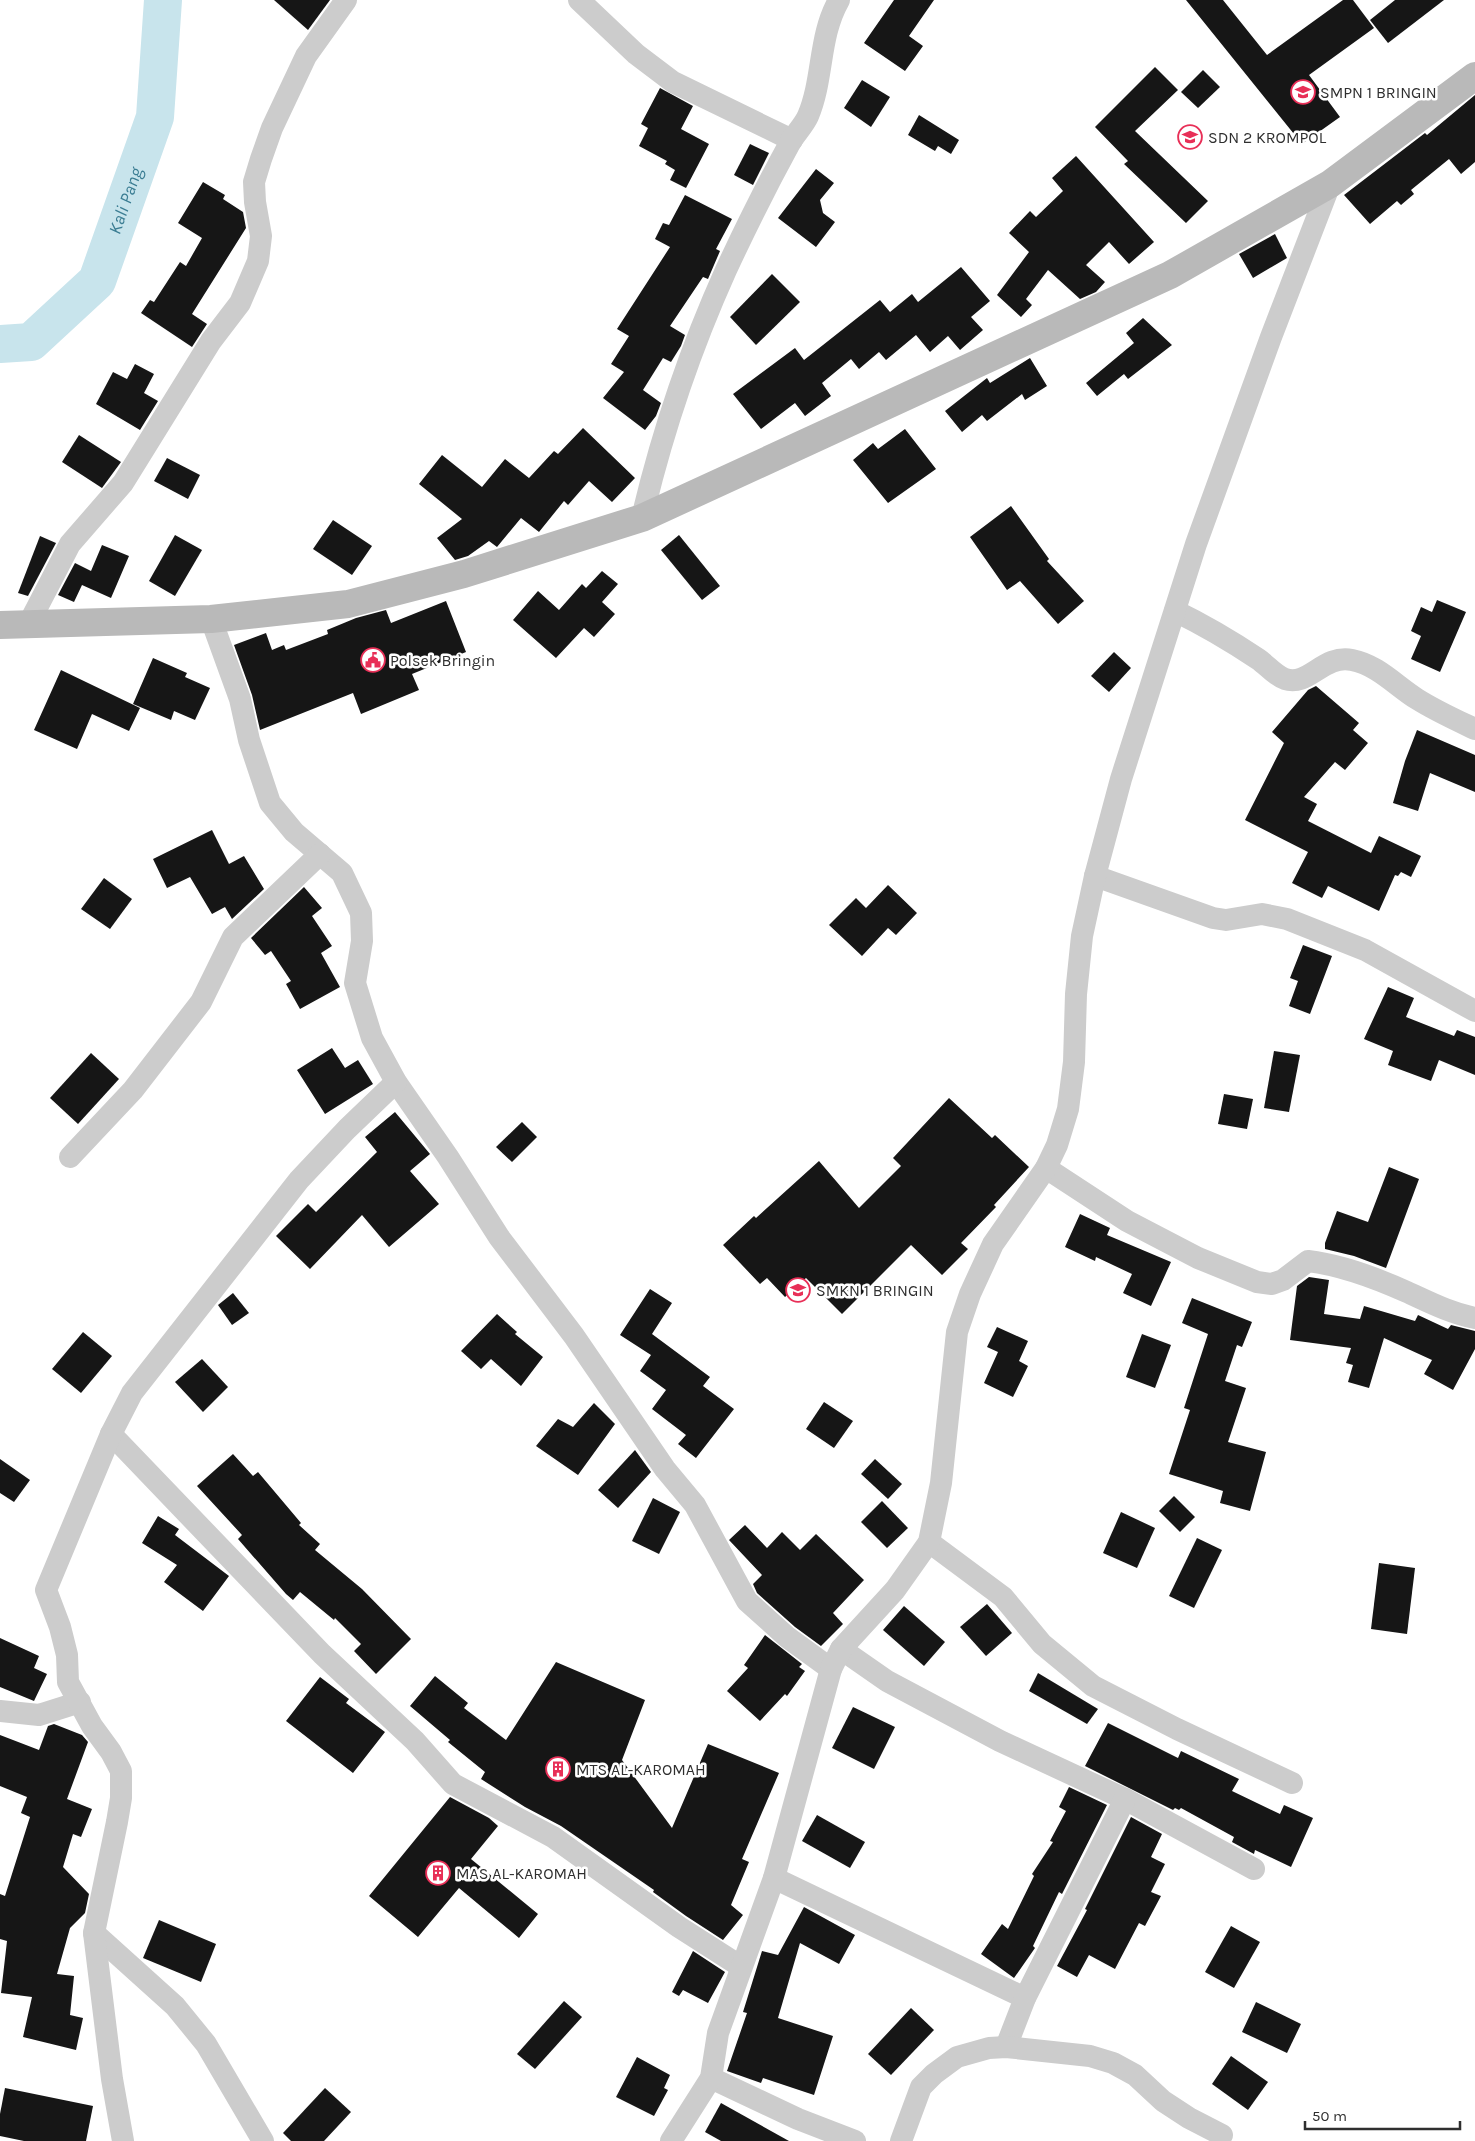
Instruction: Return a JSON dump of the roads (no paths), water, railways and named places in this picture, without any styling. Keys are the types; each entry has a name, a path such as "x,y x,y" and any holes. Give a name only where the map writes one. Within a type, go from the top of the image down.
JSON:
{"street":[{"path":"29,623 70,544 123,483 211,341 240,303 258,262 261,236 255,202 254,182 272,128 306,56 346,0"},
{"path":"579,0 636,54 673,82 792,140"},
{"path":"642,518 667,425 695,343 727,270 792,140 807,119 816,97 824,35 830,15 839,0"},
{"path":"0,625 211,619 348,604 464,574 642,518 1170,274 1330,184 1475,76"},
{"path":"670,2141 711,2078 718,2033 740,1966 774,1878 831,1669 841,1649 895,1590 929,1542 941,1483 957,1332 970,1294 993,1244 1046,1168 1057,1145 1068,1110 1074,1062 1076,994 1082,936 1095,876 1121,778 1196,544 1271,337 1330,184"},
{"path":"1175,611 1205,625 1261,660 1284,678 1293,681 1304,678 1326,663 1351,659 1366,664 1416,699 1475,729"},
{"path":"211,619 240,699 249,740 270,803 294,832 342,873 361,912 362,941 355,983 372,1038 396,1082 448,1157 499,1237 574,1336 665,1469 695,1505 747,1600 787,1637 831,1669"},
{"path":"70,1157 132,1090 201,1002 233,938 320,854"},
{"path":"1095,876 1213,918 1226,920 1262,914 1287,919 1365,950 1475,1011"},
{"path":"123,2141 112,2079 94,1933 121,1798 121,1771 68,1682 67,1655 60,1627 46,1590 111,1434 132,1393 299,1180 347,1129 396,1082"},
{"path":"1046,1168 1127,1221 1198,1258 1257,1282 1272,1284 1283,1280 1308,1261 1331,1264 1406,1292 1434,1305 1475,1318"},
{"path":"111,1434 322,1654 415,1741 453,1784 553,1837 679,1927 740,1966"},
{"path":"929,1542 1003,1597 1042,1644 1093,1686 1177,1729 1292,1783"},
{"path":"841,1649 887,1682 1000,1742 1125,1799 1254,1869"},
{"path":"0,1711 39,1716 80,1702"},
{"path":"1006,2047 1025,1998 1125,1799"},
{"path":"774,1878 1025,1998"},
{"path":"94,1933 181,2014 206,2044 263,2141"},
{"path":"901,2141 921,2087 934,2074 957,2057 989,2048 1006,2047 1090,2056 1113,2062 1135,2075 1163,2101 1189,2118 1222,2135"},
{"path":"711,2078 798,2119 855,2141"}],"waterway":[{"name":"Kali Pang","path":"0,344 31,342 97,281 155,117 163,0"}],"place":[{"name":"SMPN 1 BRINGIN","path":"1303,92"},
{"name":"SDN 2 KROMPOL","path":"1190,137"},
{"name":"Polsek Bringin","path":"373,660"},
{"name":"SMKN 1 BRINGIN","path":"798,1290"},
{"name":"MTS AL-KAROMAH","path":"558,1769"},
{"name":"MAS AL-KAROMAH","path":"438,1873"}]}
